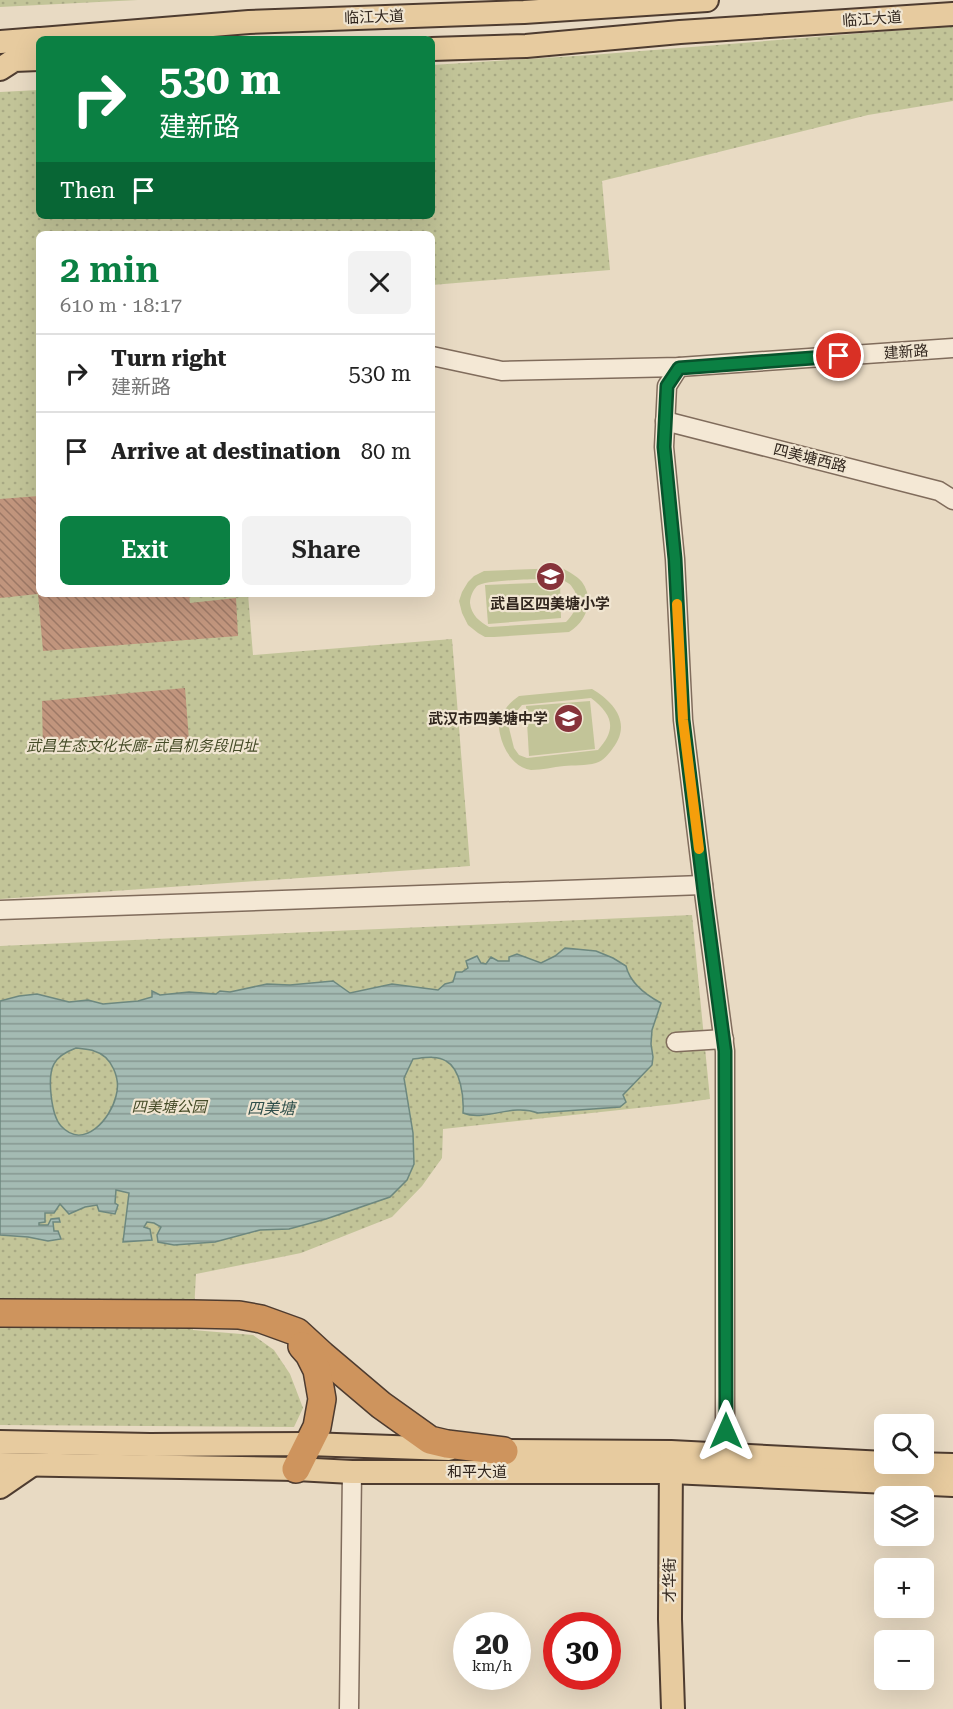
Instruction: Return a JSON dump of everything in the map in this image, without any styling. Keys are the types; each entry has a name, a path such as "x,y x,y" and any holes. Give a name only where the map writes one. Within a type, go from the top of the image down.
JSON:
{"highway":[{"path":"0,1314 193,1314 238,1315 261,1319 297,1332 381,1405 430,1440 504,1451"},
{"path":"282,1326 309,1354 317,1370 322,1400 317,1427 296,1469"}],"main road":[{"name":"临江大道","path":"95,36 249,22 472,14 707,0"},
{"path":"623,37 608,25 609,20 618,17 670,13 682,2"},
{"path":"435,41 492,37 500,34 501,28 498,25 472,14"},
{"name":"临江大道","path":"435,49 526,46 953,14"},
{"name":"临江大道","path":"0,42 36,39"},
{"path":"0,71 14,60 36,59"},
{"path":"0,71 36,69"},
{"name":"和平大道","path":"0,1442 308,1444 504,1451 725,1465 953,1485"},
{"name":"和平大道","path":"0,1464 352,1472 671,1462"},
{"name":"才华街","path":"671,1462 670,1619 673,1709"},
{"name":"和平大道","path":"725,1465 874,1463"},
{"path":"0,1487 32,1465"},
{"path":"934,1465 953,1465"}],"street":[{"name":"建新路","path":"679,368 953,348"},
{"path":"435,357 502,371 679,368"},
{"path":"679,368 667,386 664,447 675,559 683,720 725,1051 725,1465"},
{"name":"四美塘西路","path":"665,421 939,491 953,500"},
{"path":"0,910 703,885"},
{"path":"676,1042 724,1039"},
{"path":"349,1709 352,1472"}],"green space":[{"path":"0,0 138,0 0,7"},
{"name":"武昌生态文化长廊-武昌机务段旧址","path":"953,26 953,101 868,115 602,181 610,270 435,285 435,231 36,231 36,597 248,597 253,655 452,639 470,866 0,899 0,92 36,90 36,219 435,219 435,65 591,55"},
{"path":"562,568 582,582 588,596 587,610 580,622 569,632 485,637 468,625 459,601 468,582 484,571","holes":["560,579 568,583 577,596 574,610 566,622 489,627 476,618 472,611 470,601 477,586 492,582"]},
{"path":"560,582 561,618 488,624 485,585"},
{"path":"592,689 607,700 618,714 621,730 618,739 608,755 596,763 535,770 519,766 501,740 499,723 503,712 519,696","holes":["591,698 610,722 608,735 598,750 527,758 519,755 514,748 509,728 510,719 522,705"]},
{"path":"590,701 595,749 529,756 526,706"},
{"name":"四美塘公园","path":"692,915 710,1099 443,1129 442,1158 422,1186 392,1217 301,1253 196,1274 193,1330 253,1335 274,1350 290,1374 303,1408 294,1427 0,1425 0,946"}],"water":[{"name":"四美塘","path":"565,948 596,951 613,958 626,966 631,978 639,988 661,1003 652,1030 652,1065 623,1095 626,1102 620,1107 538,1113 518,1110 471,1115 463,1113 461,1084 451,1065 438,1058 413,1059 404,1078 413,1133 414,1164 407,1180 390,1197 289,1229 260,1230 215,1242 174,1245 158,1242 157,1235 161,1227 147,1222 144,1227 150,1229 152,1240 123,1242 129,1193 116,1190 115,1203 118,1205 115,1214 99,1211 97,1205 69,1214 60,1204 54,1213 45,1213 45,1222 39,1225 48,1225 51,1219 59,1218 60,1222 53,1222 54,1231 58,1231 61,1239 48,1241 0,1235 0,1001 37,994 69,1002 88,1000 103,1004 138,1001 152,997 152,991 160,995 189,992 216,994 220,991 230,992 267,984 290,985 333,981 350,993 392,984 438,990 445,984 453,982 456,972 462,972 468,968 466,961 477,956 481,963 486,964 491,957 498,961 509,961 509,957 517,954 541,963","holes":["76,1048 88,1049 106,1058 114,1069 117,1082 116,1096 109,1113 95,1129 79,1135 70,1133 58,1121 51,1086 52,1070 56,1061"]}],"building":[{"path":"36,496 36,594 0,598 0,499"},
{"path":"38,597 189,597 190,603 236,598 238,636 43,651"},
{"path":"185,688 189,740 43,751 42,701"}],"slow traffic":[{"path":"677,604 683,720 699,849"}],"place":[{"name":"武昌区四美塘小学","path":"550,577"},
{"name":"武汉市四美塘中学","path":"569,719"}],"route":[{"path":"726,1431 725,1051 683,720 675,559 664,447 667,386 679,368 839,356"}]}
